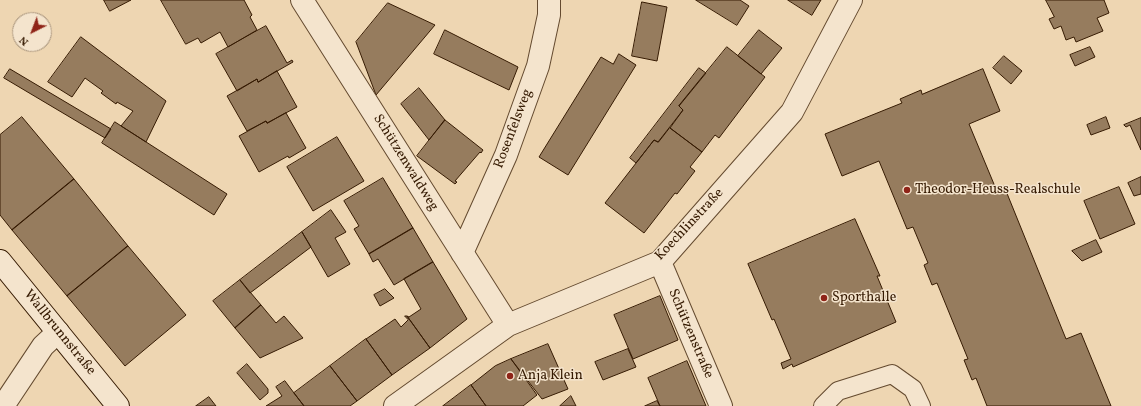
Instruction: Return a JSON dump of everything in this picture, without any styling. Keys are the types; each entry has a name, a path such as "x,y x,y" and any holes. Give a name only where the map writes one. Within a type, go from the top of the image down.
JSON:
{"street":[{"name":"Schützenwaldweg","path":"302,0 508,325"},
{"name":"Koechlinstraße","path":"395,406 508,325 660,262 792,112 851,0"},
{"name":"Rosenfelsweg","path":"462,253 506,155 538,66 549,7"},
{"name":"Wallbrunnstraße","path":"0,260 118,406"},
{"name":"Schützenstraße","path":"660,262 721,406"},
{"path":"3,406 43,346 58,332"}],"lane":[{"path":"823,406 838,392 892,374 914,389 921,406"}],"building":[{"path":"104,0 131,0 110,11"},
{"path":"161,0 244,0 252,15 250,17 257,30 228,47 220,32 201,43 198,38 186,44"},
{"path":"696,0 740,0 749,6 737,25"},
{"path":"788,0 821,0 812,15"},
{"path":"1046,0 1104,0 1109,13 1097,18 1103,31 1076,42 1074,37 1066,40 1061,26 1054,29 1049,19 1054,17"},
{"path":"642,2 667,7 657,61 632,56"},
{"path":"388,3 435,25 376,95 356,42"},
{"path":"266,26 287,63 292,60 293,62 258,82 257,79 237,91 216,54"},
{"path":"445,30 518,67 509,90 434,54"},
{"path":"759,30 782,48 761,74 738,56"},
{"path":"81,37 166,101 146,142 121,126 133,111 117,102 116,104 101,93 103,91 85,78 72,97 48,82"},
{"path":"727,47 765,77 719,138 715,135 702,152 670,128 683,110 679,106"},
{"path":"1090,47 1095,57 1075,66 1070,55"},
{"path":"619,54 636,65 568,175 539,157 601,57 613,64"},
{"path":"1004,56 1022,71 1011,84 993,68"},
{"path":"699,68 706,73 679,106 683,110 658,142 654,140 636,163 630,158"},
{"path":"10,69 111,129 105,138 4,78"},
{"path":"983,69 1000,111 969,124 996,189 1004,186 1066,339 1081,333 1111,406 987,406 976,378 972,380 964,360 968,359 937,283 932,285 924,265 928,263 913,227 907,229 879,161 842,176 825,134 902,103 900,99 921,90 922,94"},
{"path":"277,71 297,107 267,123 266,121 247,131 227,96 257,79 258,82"},
{"path":"419,88 445,120 429,140 401,104"},
{"path":"286,113 306,148 259,172 239,136 266,121 267,123"},
{"path":"22,117 74,179 12,230 0,215 0,135"},
{"path":"1106,117 1110,128 1091,135 1087,125"},
{"path":"1141,118 1141,150 1130,125 1126,127 1124,125"},
{"path":"445,120 483,150 455,181 457,182 455,184 417,156"},
{"path":"115,122 227,194 214,215 102,143"},
{"path":"670,128 702,152 690,167 695,171 677,194 675,193 644,233 605,203 654,140 658,142"},
{"path":"337,137 364,181 313,211 287,167"},
{"path":"1141,177 1141,194 1134,196 1128,183"},
{"path":"383,178 413,228 369,254 354,229 359,226 344,201"},
{"path":"74,179 128,246 67,296 12,230"},
{"path":"1119,187 1135,224 1100,239 1084,201"},
{"path":"331,210 346,232 335,238 350,264 328,277 302,232"},
{"name":"Sporthalle","path":"855,219 880,276 877,276 896,322 793,367 792,364 783,369 781,363 791,359 774,319 772,320 748,264"},
{"path":"413,228 433,262 394,285 378,259 373,262 369,254"},
{"path":"302,232 311,247 250,293 240,280"},
{"path":"1096,240 1102,252 1082,261 1072,251"},
{"path":"128,246 186,315 125,366 67,296"},
{"path":"433,262 467,319 430,348 407,316 409,317 421,309 404,279"},
{"path":"240,280 261,305 235,328 213,301"},
{"path":"385,289 394,298 380,306 374,295"},
{"path":"660,296 678,340 633,359 614,315"},
{"path":"261,305 276,323 284,316 303,338 260,358 235,328"},
{"path":"405,316 407,316 430,348 392,375 366,339 395,319 401,327 408,320"},
{"path":"366,339 392,375 357,401 330,366"},
{"path":"548,344 568,389 542,399 511,359"},
{"path":"628,349 636,367 603,380 595,362"},
{"path":"511,359 537,395 523,406 486,406 471,385 495,366"},
{"path":"687,361 706,406 660,406 648,378"},
{"path":"247,364 268,389 268,393 260,400 237,373"},
{"path":"330,366 357,401 350,406 304,406 294,393"},
{"path":"285,381 304,406 266,406 282,396 276,387"},
{"path":"471,385 486,406 443,406"},
{"path":"571,396 576,406 560,406"},
{"path":"209,397 216,406 196,406"},
{"path":"657,401 660,406 645,406"}],"place":[{"name":"Theodor-Heuss-Realschule","path":"907,190"},
{"name":"Sporthalle","path":"824,298"},
{"name":"Anja Klein","path":"510,376"}]}
